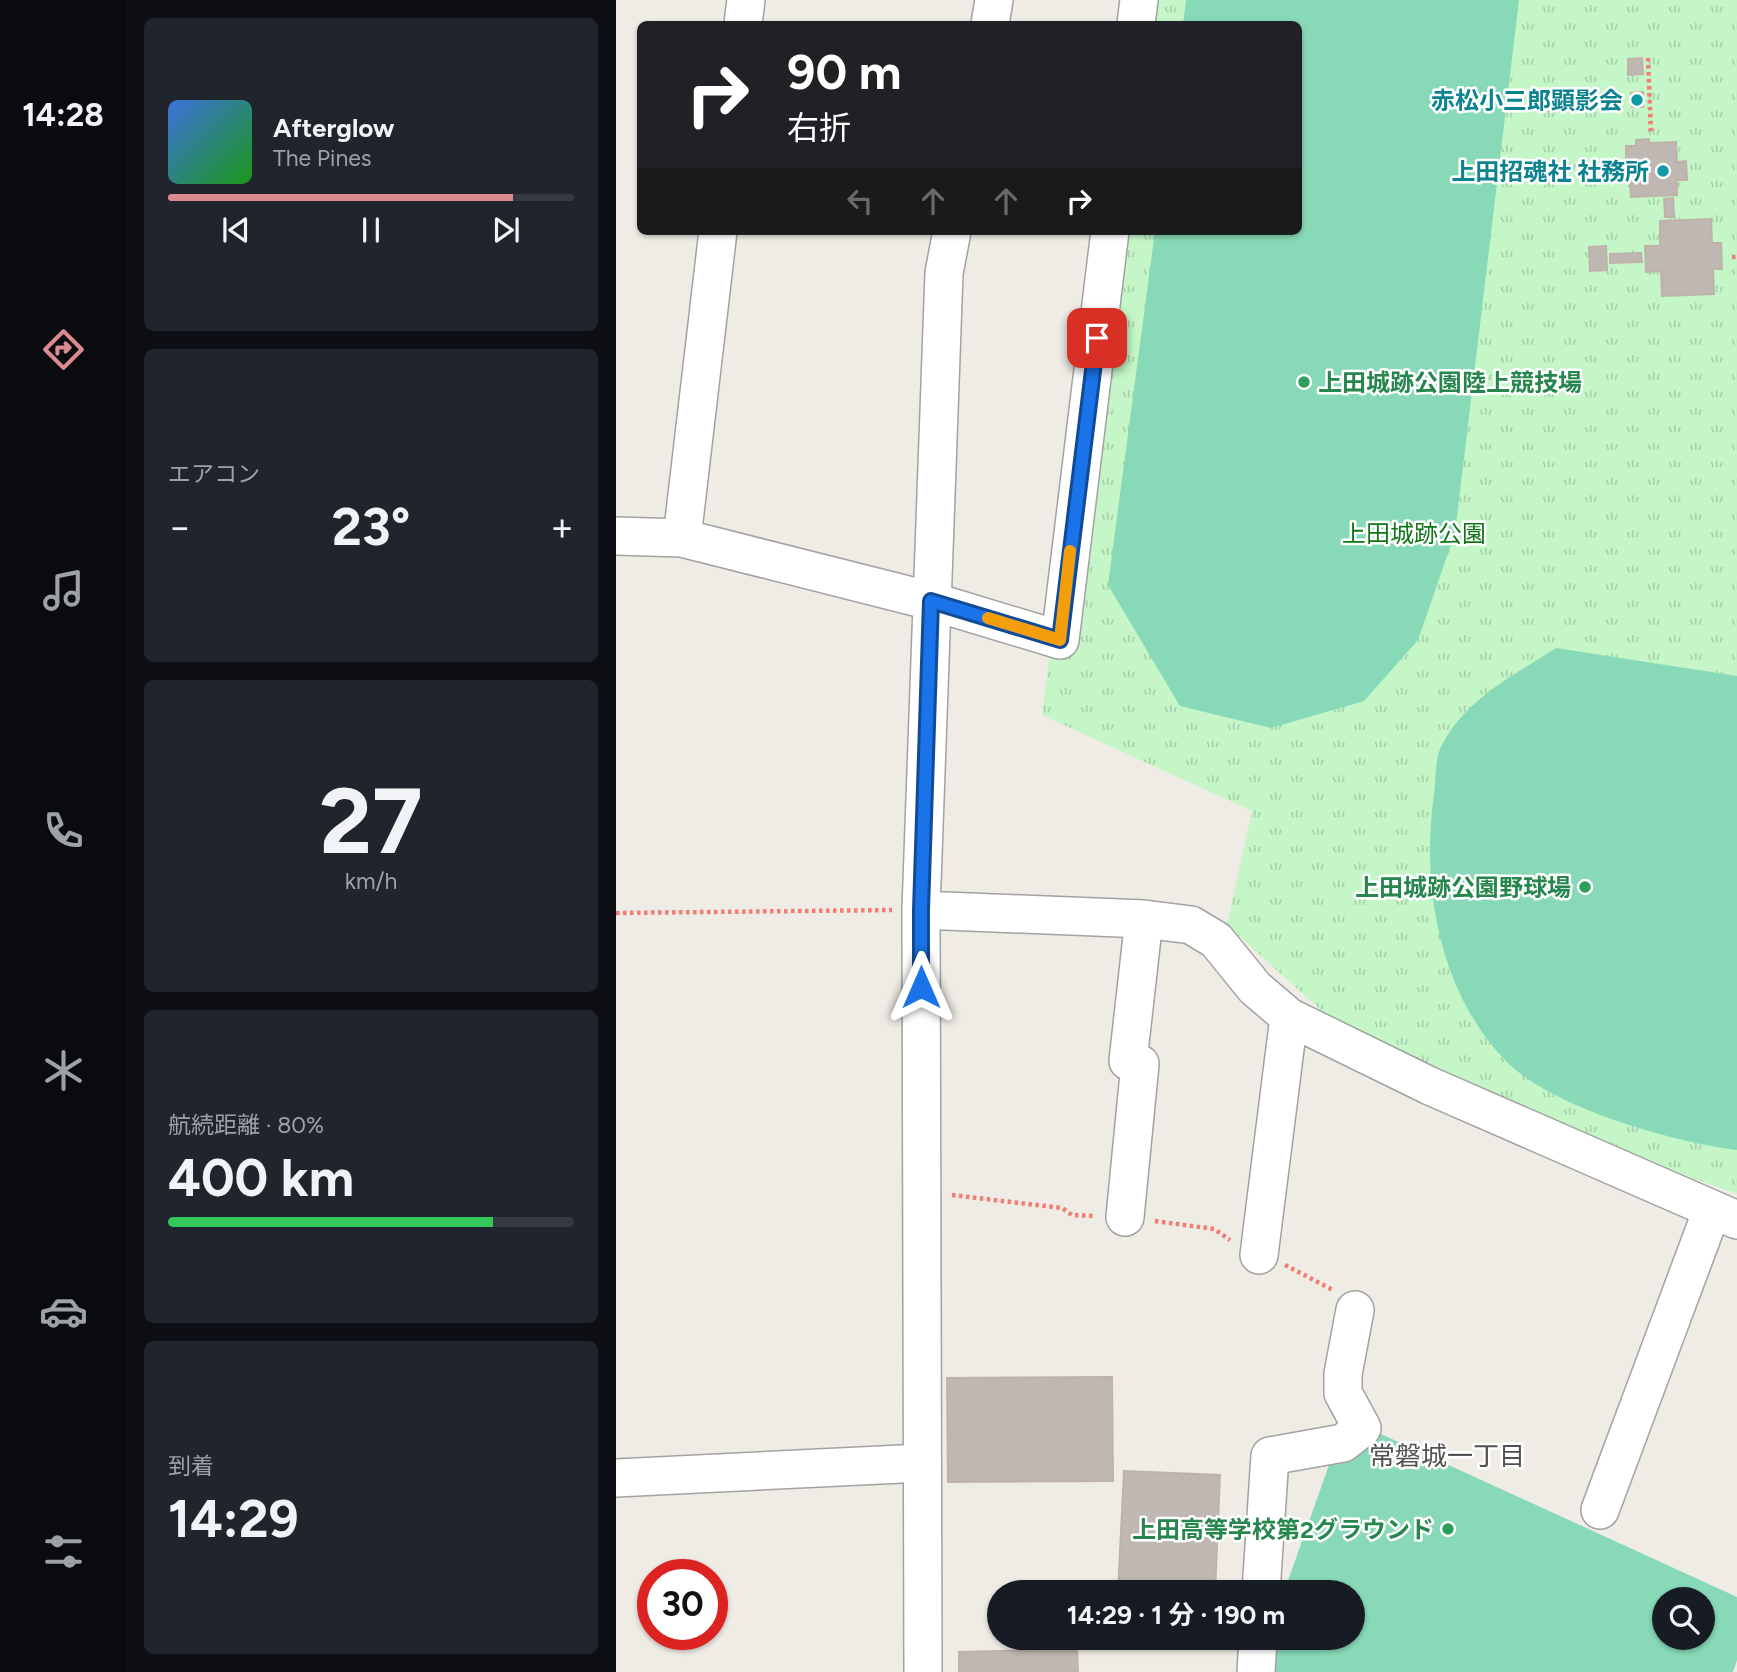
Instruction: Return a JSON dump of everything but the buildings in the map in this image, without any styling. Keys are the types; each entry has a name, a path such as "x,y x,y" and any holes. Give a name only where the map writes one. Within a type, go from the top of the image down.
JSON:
{"street":[{"path":"743,21 746,0"},
{"path":"990,21 994,0"},
{"path":"1136,21 1139,0"},
{"path":"682,538 718,235"},
{"path":"923,1672 921,910 944,273 951,235"},
{"path":"616,536 682,538 931,601 1060,640 1110,235"},
{"path":"921,910 1144,919 1191,925 1216,940 1255,988 1289,1017 1430,1086 1725,1215 1600,1510"},
{"path":"1125,1217 1140,1064 1128,1061 1144,919"},
{"path":"1259,1255 1289,1017"},
{"path":"1262,1580 1270,1456 1343,1443 1362,1428 1343,1393 1343,1374 1355,1310"},
{"path":"616,1478 922,1463"},
{"path":"1256,1672 1257,1650"}],"path":[{"path":"1648,58 1651,134"},
{"path":"616,912 921,910"},
{"path":"923,1192 1062,1208 1072,1215 1125,1217 1214,1229 1242,1249 1305,1273 1350,1301 1355,1310"}],"green space":[{"name":"上田城跡公園","path":"1132,0 1737,0 1737,1194 1438,1085 1334,1022 1227,925 1252,811 1042,715 1102,235 1302,235 1302,21 1129,21"},
{"name":"上田城跡公園陸上競技場","path":"1186,0 1519,0 1455,533 1418,640 1364,701 1271,728 1180,706 1108,585 1154,235 1302,235 1302,21 1183,21"},
{"name":"上田城跡公園野球場","path":"1556,648 1737,676 1737,1150 1648,1131 1582,1108 1552,1094 1506,1061 1483,1034 1450,971 1433,901 1430,865 1439,752 1451,730 1477,702"},
{"name":"上田高等学校第2グラウンド","path":"1381,1434 1737,1597 1737,1660 1733,1672 1268,1672 1269,1650 1365,1650 1365,1580 1288,1580 1329,1465 1363,1449"}],"slow traffic":[{"path":"988,618 1060,640 1070,551"}],"place":[{"name":"赤松小三郎顕影会","path":"1637,100"},
{"name":"上田招魂社 社務所","path":"1663,171"},
{"name":"上田城跡公園陸上競技場","path":"1304,382"},
{"name":"上田城跡公園野球場","path":"1585,887"},
{"name":"上田高等学校第2グラウンド","path":"1448,1529"}],"district":[{"name":"常磐城一丁目","path":"1447,1456"}],"route":[{"path":"921,987 931,601 1060,640 1097,338"}]}
